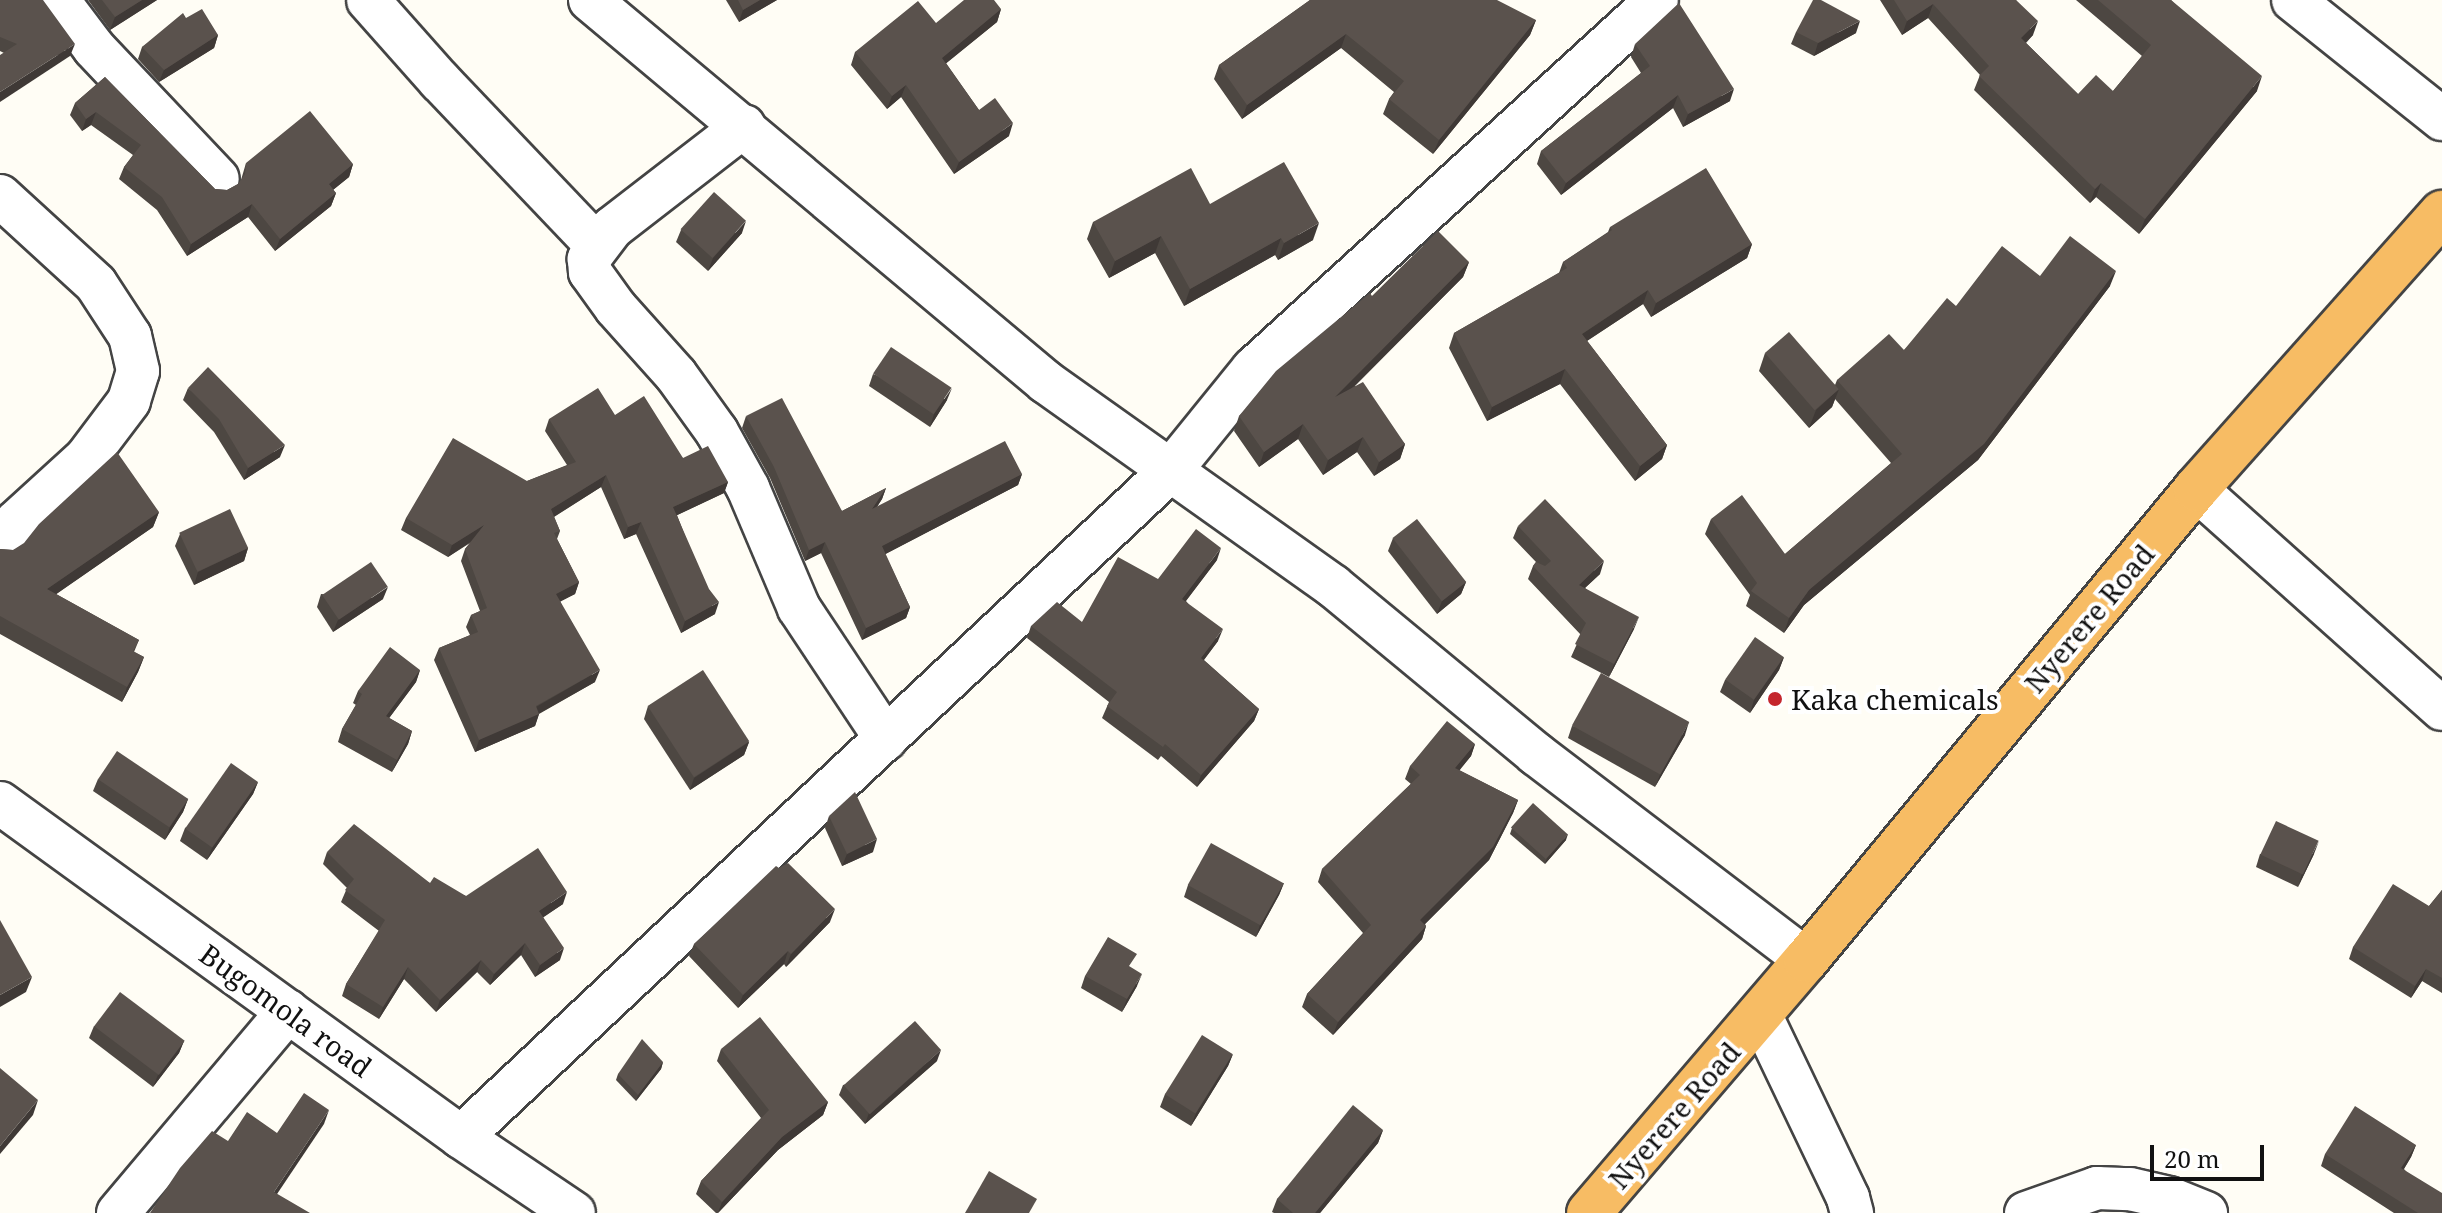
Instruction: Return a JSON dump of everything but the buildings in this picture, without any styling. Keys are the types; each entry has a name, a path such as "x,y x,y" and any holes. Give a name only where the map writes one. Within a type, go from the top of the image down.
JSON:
{"highway":[{"name":"Nyerere Road","path":"1589,1213 1806,960 2196,489 2442,213"}],"street":[{"path":"58,0 94,48 218,179"},
{"path":"368,0 440,81 597,246"},
{"path":"590,0 1046,382 1333,586 1536,754 1806,960"},
{"path":"461,1137 1172,469 1253,369 1657,0"},
{"path":"2293,0 2442,119"},
{"path":"744,126 612,228 589,259 590,272 616,308 676,375 717,432 748,488 799,608 886,739"},
{"path":"0,196 96,284 130,336 138,371 129,401 86,458 16,522 0,542"},
{"path":"2196,489 2442,709"},
{"name":"Bugomola road","path":"0,803 461,1137 574,1213"},
{"path":"118,1213 288,1011"},
{"path":"1760,1014 1848,1198 1852,1213"},
{"path":"2026,1213 2097,1188 2130,1189 2169,1198 2206,1213"}],"place":[{"name":"Kaka chemicals","path":"1775,699"}]}
